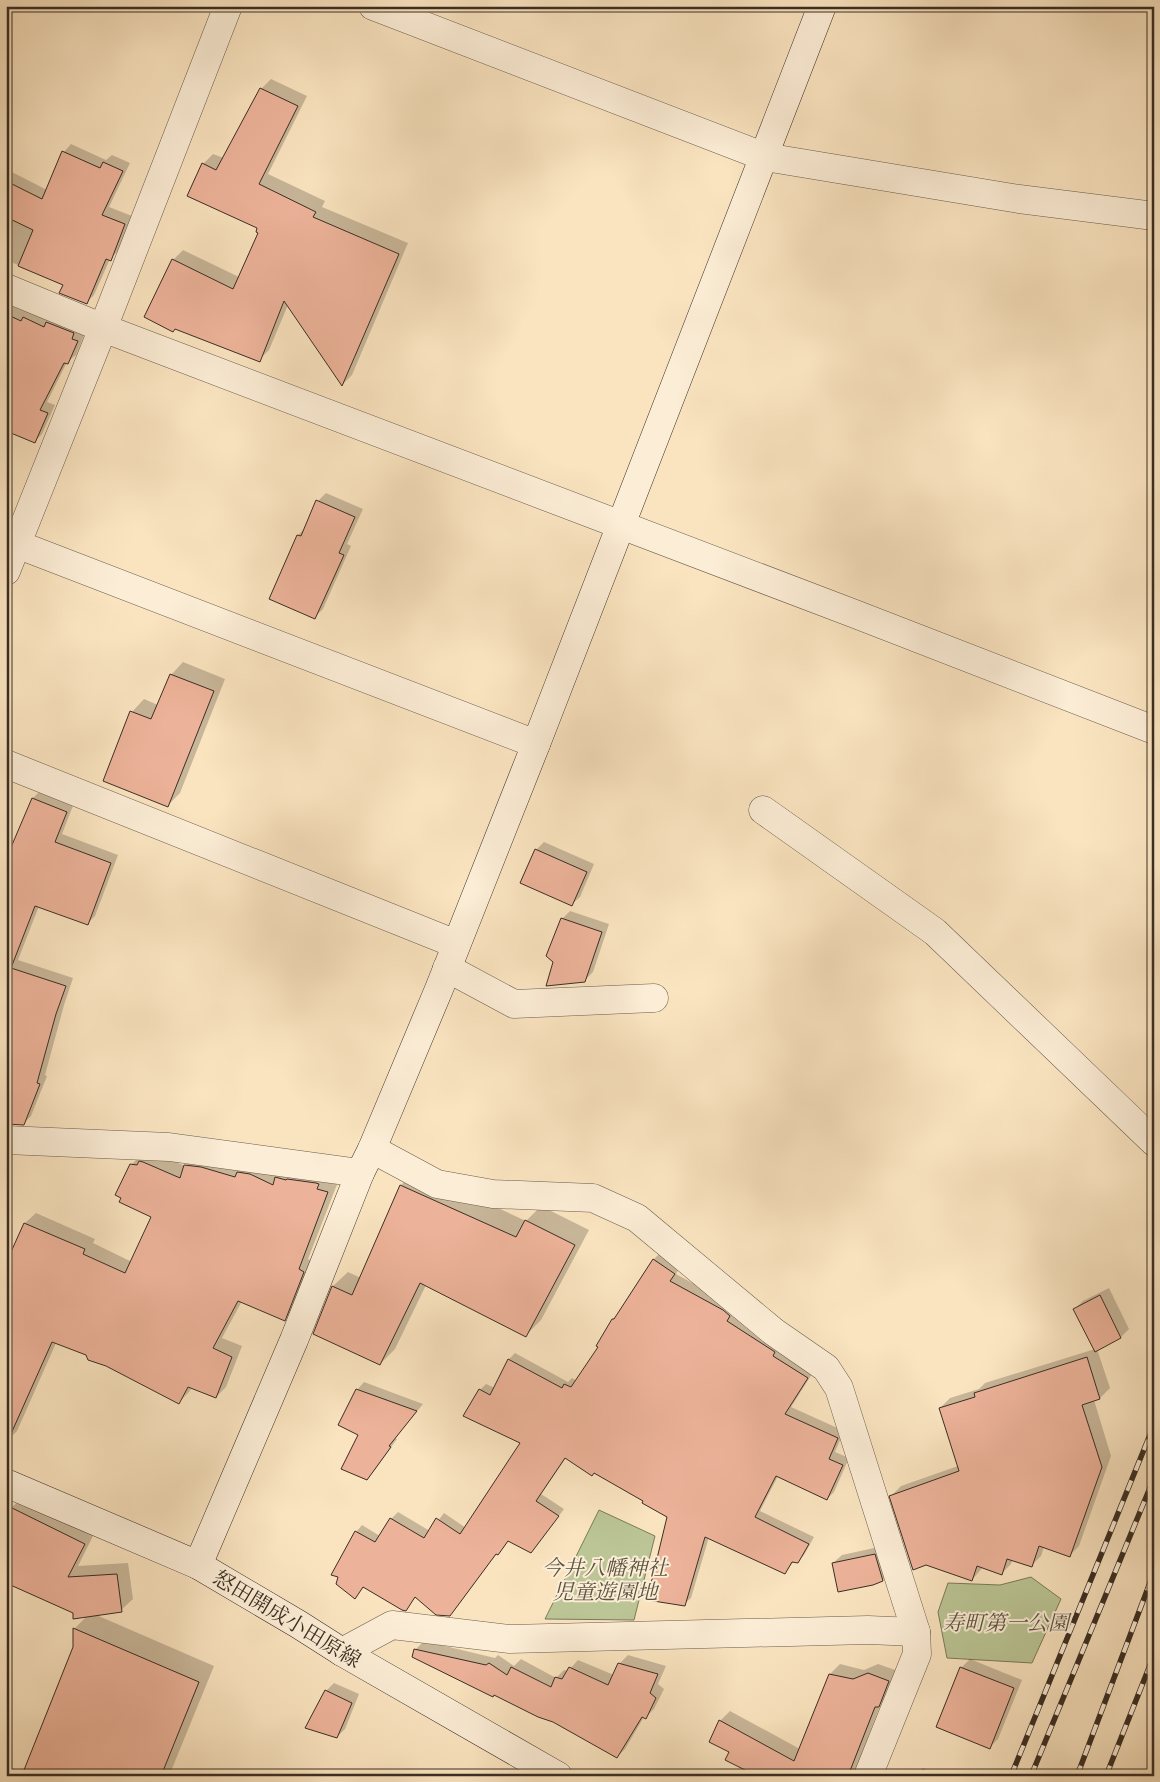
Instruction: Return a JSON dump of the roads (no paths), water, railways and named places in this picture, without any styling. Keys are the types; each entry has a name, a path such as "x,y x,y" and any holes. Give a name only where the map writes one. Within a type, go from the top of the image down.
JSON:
{"street":[{"path":"6,571 11,542 103,328 228,6"},
{"path":"373,6 765,157 1019,199 1154,216"},
{"path":"198,1565 294,1340 360,1173 372,1149 536,744 822,6"},
{"path":"6,288 103,328 620,524 1154,730"},
{"path":"11,542 536,744"},
{"path":"6,764 451,956 514,1004 654,998"},
{"path":"763,810 935,932 1154,1142"},
{"path":"6,1140 169,1147 360,1173"},
{"path":"372,1149 437,1184 493,1194 593,1198 637,1218 774,1332 826,1368 839,1388 916,1632 917,1654 868,1776"},
{"name":"怒田開成小田原線","path":"6,1483 198,1565 342,1652 558,1776"},
{"path":"342,1652 392,1625 510,1639 868,1630 916,1632"}],"railway":[{"path":"1011,1776 1154,1425"},
{"path":"1031,1776 1154,1478"},
{"path":"1077,1776 1154,1572"},
{"path":"1106,1776 1154,1655"}],"park label":[{"name":"今井八幡神社 児童遊園地","path":"605,1580"},
{"name":"寿町第一公園","path":"1006,1623"}]}
